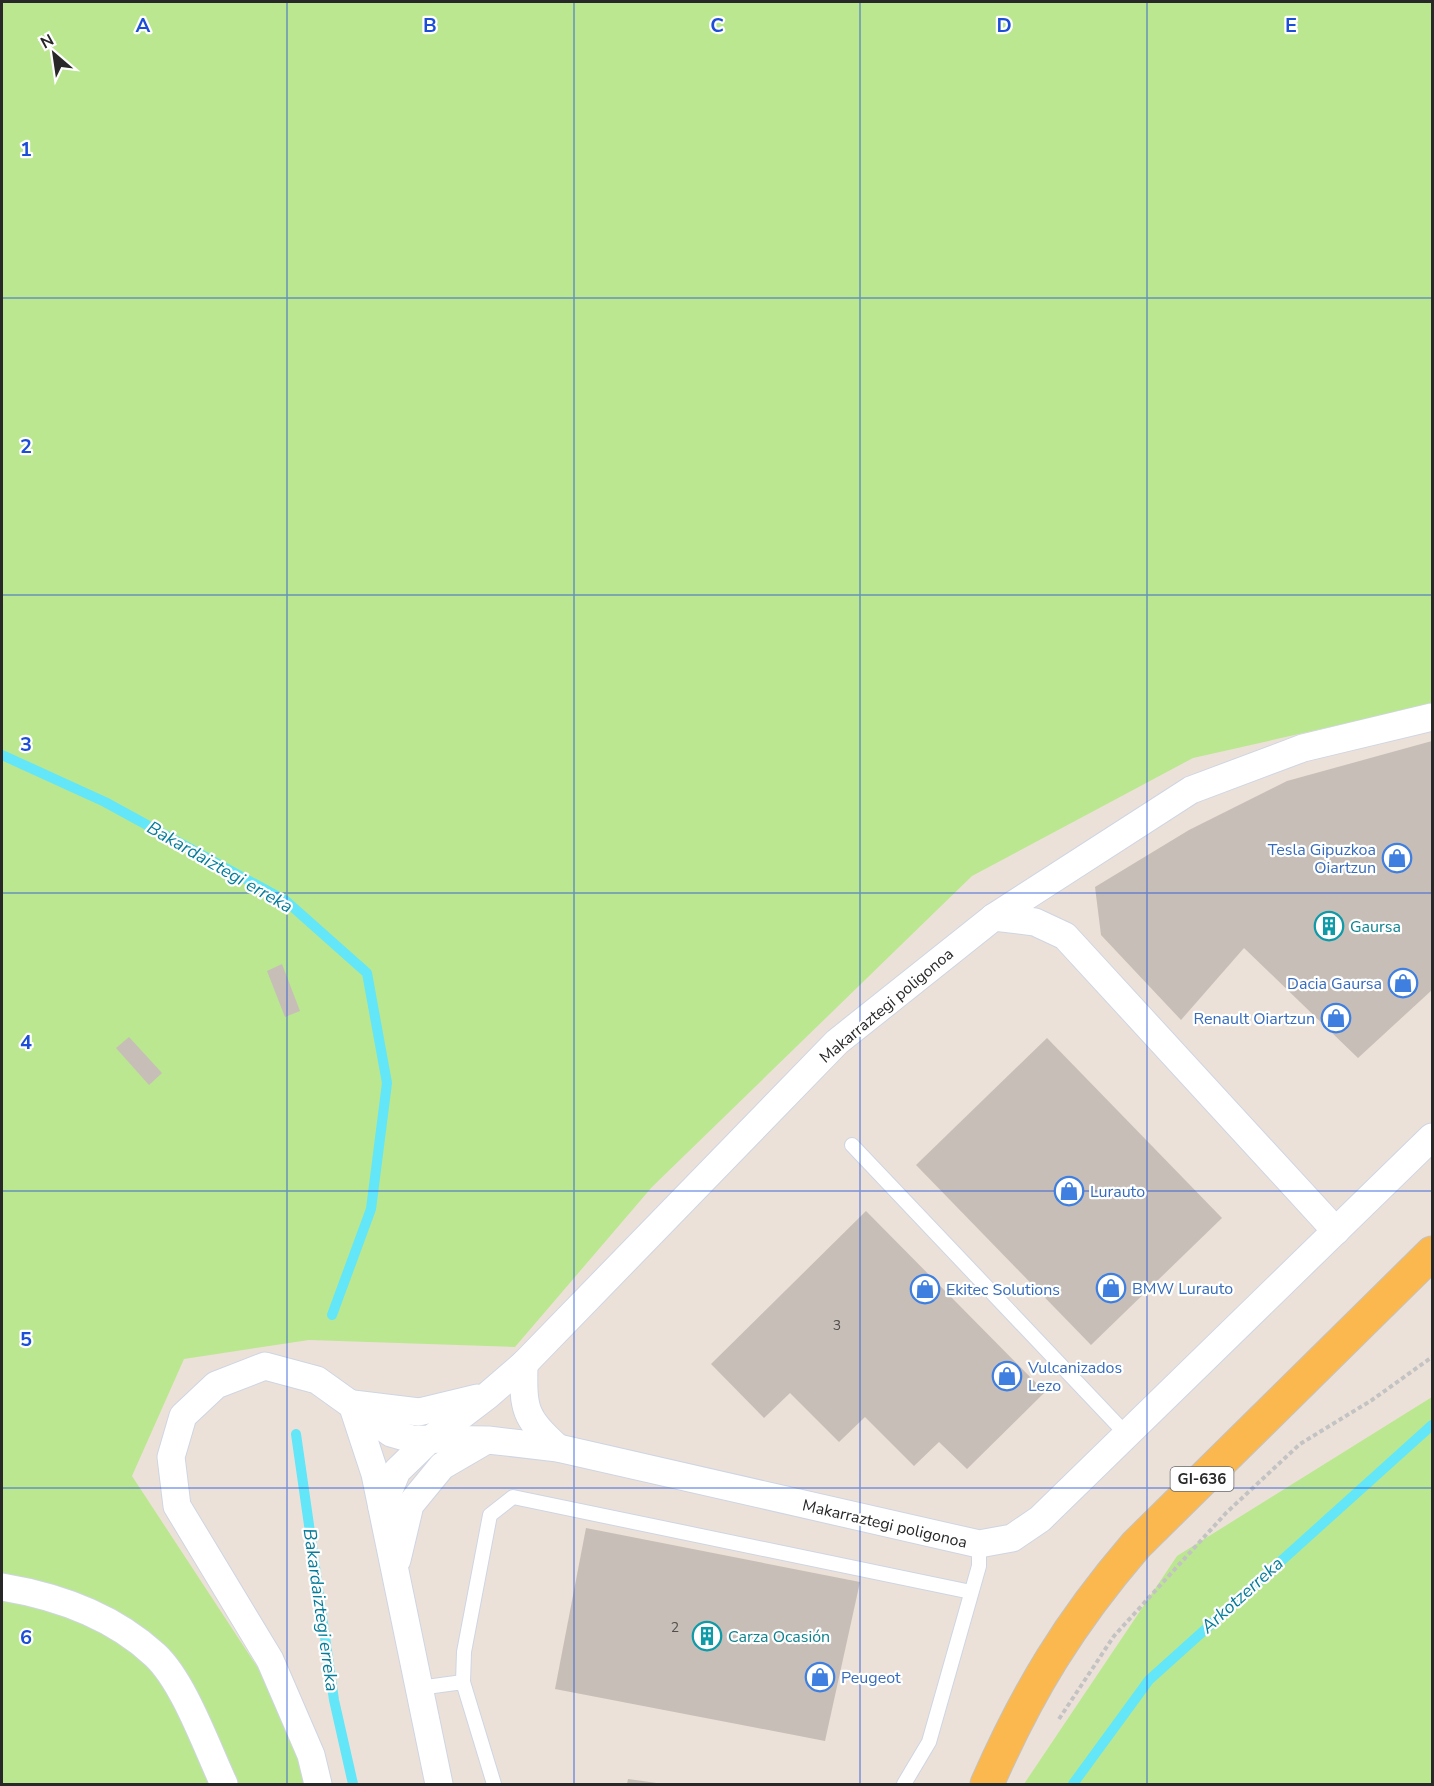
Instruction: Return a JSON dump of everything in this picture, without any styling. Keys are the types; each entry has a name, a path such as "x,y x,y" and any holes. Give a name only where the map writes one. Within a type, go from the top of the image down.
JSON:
{"main road":[{"name":"GI-636","path":"987,1785 1035,1684 1099,1589 1144,1537 1432,1252"}],"street":[{"name":"Makarraztegi poligonoa","path":"382,1507 397,1471 428,1441 487,1396 524,1364 837,1042 994,917 1191,790 1303,748 1432,717"},
{"path":"994,917 1035,922 1065,936 1336,1231"},
{"name":"Makarraztegi poligonoa","path":"318,1785 311,1755 270,1660 177,1506 171,1457 183,1416 216,1385 265,1366 317,1380 391,1433 428,1441 488,1440 558,1448 979,1544 1012,1538 1040,1519 1128,1436 1432,1137"},
{"path":"524,1364 523,1398 533,1425 558,1448"},
{"path":"439,1785 375,1474 352,1404 419,1412 487,1396"},
{"path":"395,1570 410,1505 442,1466 488,1440"},
{"path":"2,1587 37,1593 107,1620 156,1656 187,1701 224,1785"}],"lane":[{"path":"852,1145 1128,1436"},
{"path":"494,1785 463,1682 464,1652 490,1515 513,1497 971,1592"},
{"path":"904,1785 929,1742 979,1566 979,1544"},
{"path":"419,1688 463,1682"}],"path":[{"path":"1055,1726 1114,1636 1226,1513 1300,1444 1372,1400 1432,1357"}],"green space":[{"path":"2,2 1432,2 1432,704 1193,758 972,876 652,1187 515,1347 309,1340 184,1359 132,1476 313,1752 317,1784 2,1784"},
{"path":"1432,1397 1432,1784 1024,1784 1177,1556"}],"building":[{"path":"1432,741 1432,990 1358,1058 1244,948 1181,1020 1101,935 1095,887 1189,830 1287,781"},
{"path":"282,964 300,1011 285,1017 267,971"},
{"path":"129,1037 162,1073 149,1085 116,1048"},
{"name":"Lurauto","path":"1047,1038 1222,1218 1091,1345 916,1165"},
{"path":"866,1211 1045,1392 967,1469 939,1442 914,1466 865,1417 839,1442 790,1393 764,1418 711,1364"},
{"name":"Carza Ocasión","path":"586,1528 860,1582 825,1741 555,1689"},
{"path":"628,1779 657,1783 657,1784 627,1784"}],"waterway":[{"name":"Bakardaiztegi erreka","path":"2,755 105,802 286,901 367,973 387,1083 371,1209 332,1315"},
{"name":"Arkotzerreka","path":"1073,1784 1149,1680 1432,1425"},
{"name":"Bakardaiztegi erreka","path":"296,1434 334,1700 353,1784"}],"place":[{"name":"Tesla Gipuzkoa Oiartzun","path":"1397,858"},
{"name":"Gaursa","path":"1329,926"},
{"name":"Dacia Gaursa","path":"1403,983"},
{"name":"Renault Oiartzun","path":"1336,1018"},
{"name":"Lurauto","path":"1069,1191"},
{"name":"BMW Lurauto","path":"1111,1288"},
{"name":"Ekitec Solutions","path":"925,1289"},
{"name":"Vulcanizados Lezo","path":"1007,1376"},
{"name":"Carza Ocasión","path":"707,1636"},
{"name":"Peugeot","path":"820,1677"}]}
